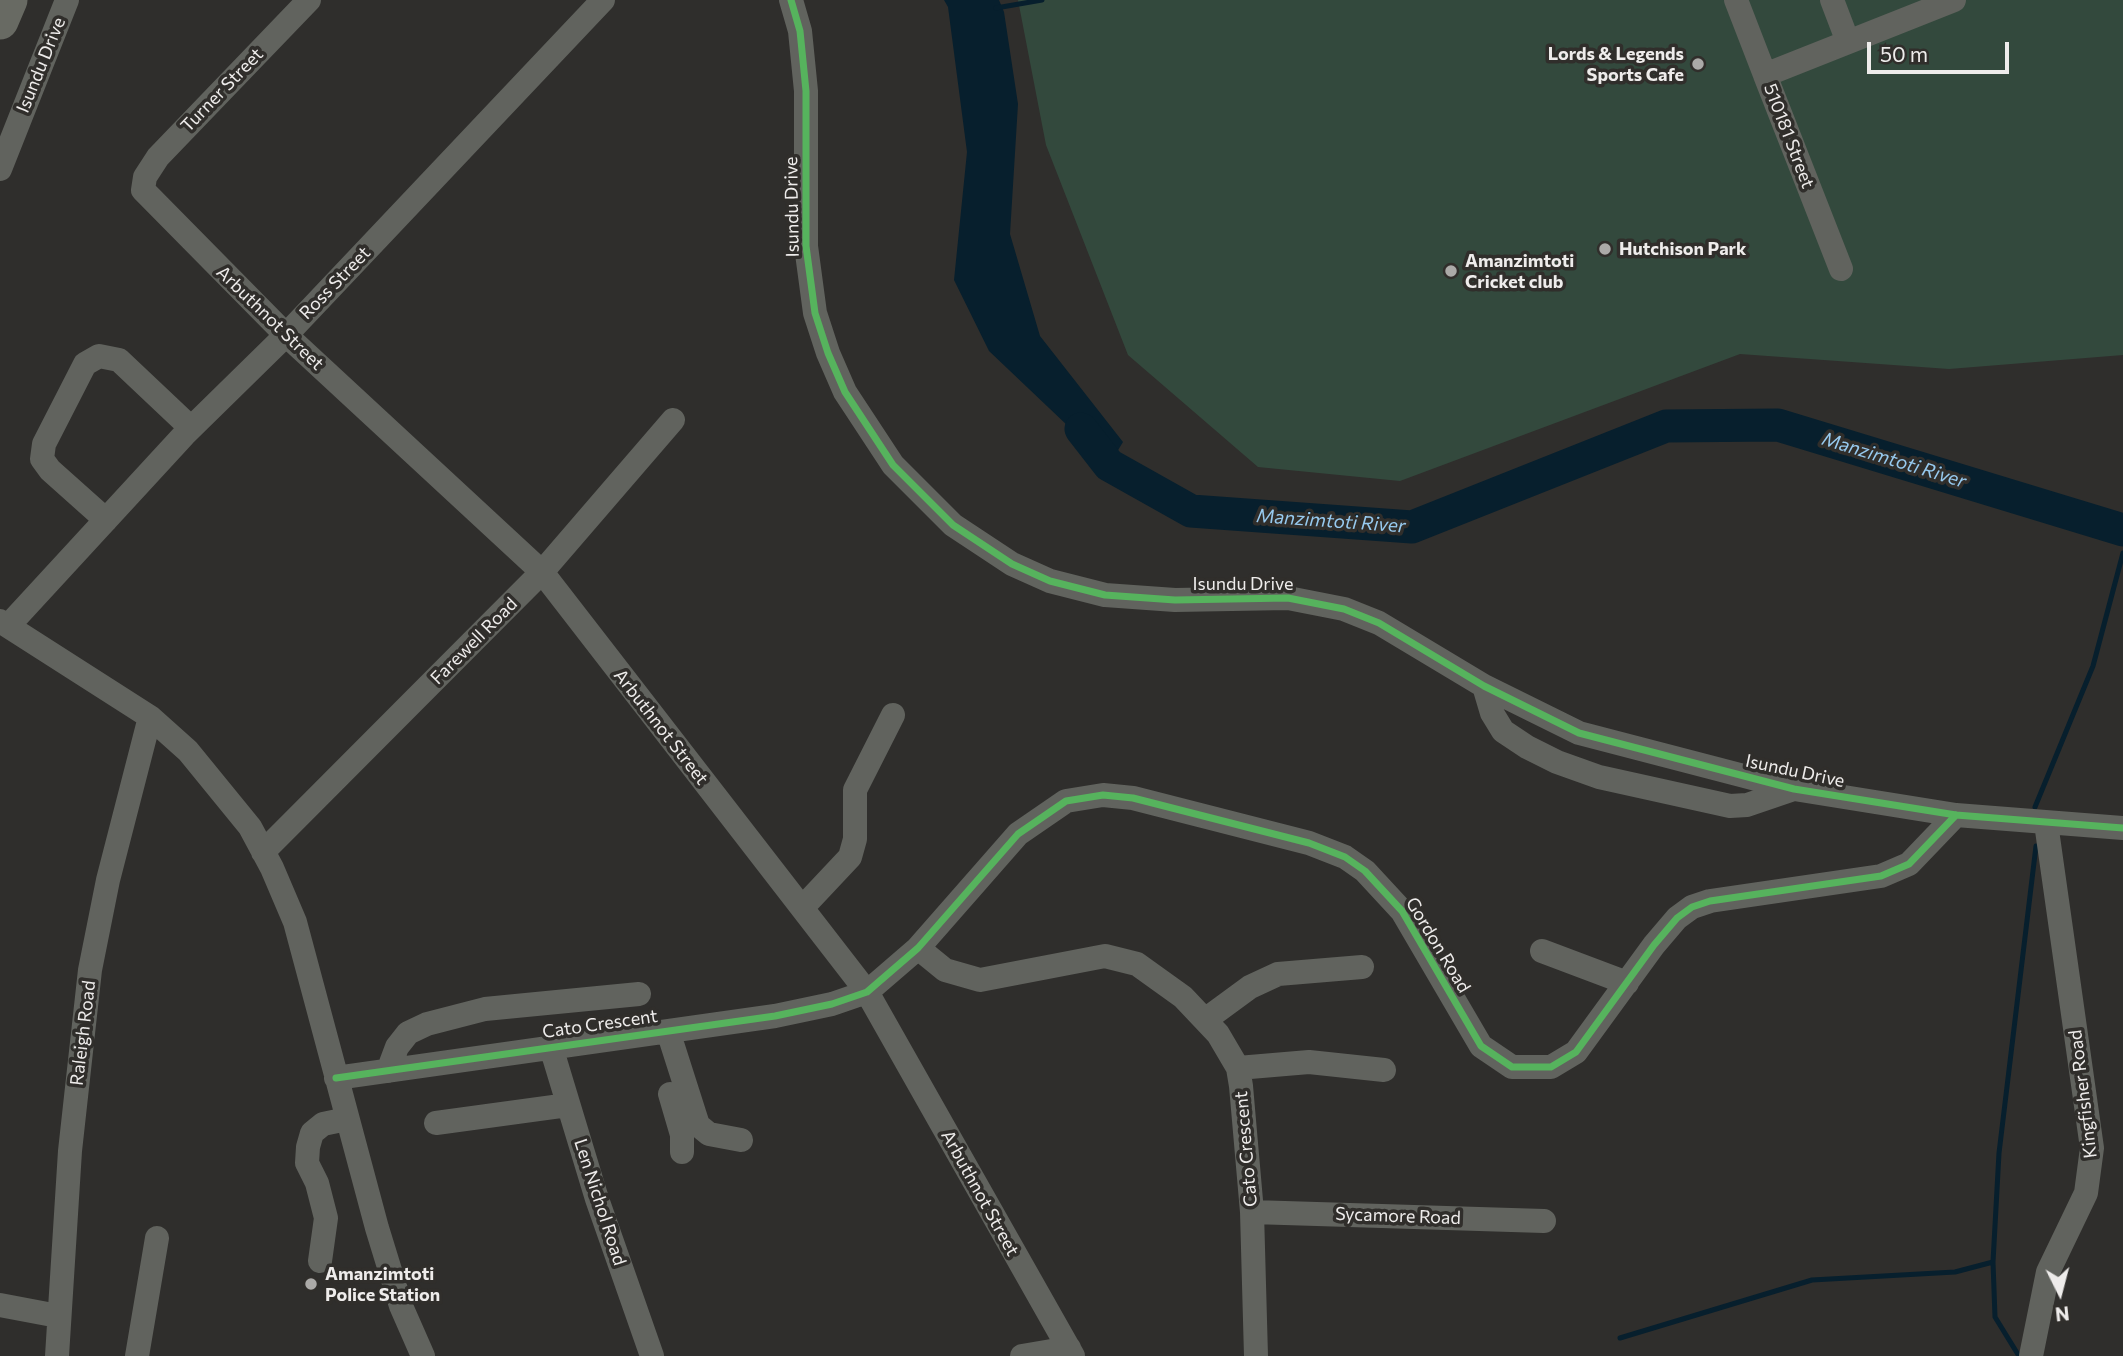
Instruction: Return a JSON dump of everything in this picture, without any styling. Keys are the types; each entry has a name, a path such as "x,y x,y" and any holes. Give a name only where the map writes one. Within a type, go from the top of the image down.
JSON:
{"highway":[{"path":"0,22 9,0"}],"street":[{"name":"Isundu Drive","path":"0,169 67,0"},
{"name":"Turner Street","path":"142,184 158,157 309,0"},
{"name":"Ross Street","path":"4,623 106,520 191,428 286,335 603,0"},
{"name":"Isundu Drive","path":"791,0 800,32 806,91 805,218 815,313 845,391 892,466 920,496 953,524 992,551 1050,581 1105,595 1175,600 1288,598 1344,609 1411,640 1484,686 1579,733 1794,789 1956,815 2123,828"},
{"path":"1736,0 1765,75"},
{"path":"1832,0 1848,42"},
{"name":"510181 Street","path":"1841,269 1765,75 1954,0"},
{"name":"Arbuthnot Street","path":"142,184 143,190 158,209 286,335 542,572 867,992 1071,1352"},
{"path":"106,520 50,470 43,459 44,444 85,364 99,356 119,360 191,428"},
{"name":"Farewell Road","path":"263,852 542,572 673,420"},
{"path":"4,623 150,717 188,751 250,827 295,922 347,1119 401,1306 423,1356"},
{"name":"Isundu Drive","path":"1484,686 1492,713 1503,730 1527,747 1557,762 1599,777 1730,806 1747,805 1794,789"},
{"path":"803,908 850,857 855,839 855,790 893,715"},
{"name":"Raleigh Road","path":"57,1356 70,1151 90,970 108,880 150,717"},
{"name":"Gordon Road","path":"867,992 918,948 1018,834 1066,801 1103,795 1133,798 1309,843 1355,864 1383,888 1402,911 1480,1046 1512,1067 1551,1068 1576,1052 1676,918 1692,907 1710,901 1881,876 1909,864 1956,815"},
{"name":"Kingfisher Road","path":"2031,1356 2048,1272 2086,1193 2092,1148 2046,823"},
{"name":"Cato Crescent","path":"918,948 945,970 979,980 1105,956 1137,964 1183,997 1218,1034 1238,1068 1252,1212 1256,1356"},
{"path":"1542,951 1627,983"},
{"path":"1205,1020 1251,986 1278,974 1362,967"},
{"name":"Cato Crescent","path":"336,1078 775,1016 832,1004 867,992"},
{"path":"388,1071 397,1047 408,1033 426,1024 485,1009 639,994"},
{"path":"660,1032 698,1125 709,1134 741,1140"},
{"path":"660,1032 682,1135 682,1152"},
{"name":"Len Nichol Road","path":"551,1047 597,1199 652,1356"},
{"path":"1238,1068 1309,1062 1384,1070"},
{"path":"436,1123 568,1105"},
{"path":"320,1261 326,1218 317,1182 307,1163 308,1147 312,1133 323,1124 347,1119"},
{"name":"Sycamore Road","path":"1252,1212 1544,1221"},
{"path":"137,1356 157,1238"},
{"path":"0,1305 58,1316"},
{"path":"1022,1356 1071,1352"}],"green space":[{"name":"Hutchison Park","path":"1018,0 2123,0 2123,355 1949,369 1740,354 1400,481 1258,467 1128,355 1046,145"}],"water":[{"path":"944,0 999,0 1004,12 1018,104 1010,234 1040,336 1123,442 1109,465 989,351 954,280 967,152 948,7"}],"waterway":[{"path":"996,8 1042,0"},
{"name":"Manzimtoti River","path":"1081,429 1109,465 1191,511 1412,527 1666,426 1778,425 2123,530"},
{"path":"2035,807 2093,666 2123,553"},
{"path":"2019,1356 1995,1317 1993,1262 1999,1153 2036,846"},
{"path":"1620,1338 1812,1280 1955,1272 1993,1262"}],"cycle path":[{"path":"791,0 800,31 806,91 806,246 815,313 828,353 845,392 893,465 953,525 1012,564 1050,581 1105,595 1175,600 1288,598 1344,609 1379,623 1484,686 1579,733 1794,789 1956,815 2123,828"},
{"path":"336,1078 775,1016 832,1004 867,992 918,948 1018,834 1066,801 1103,795 1133,798 1309,843 1345,857 1365,871 1402,911 1481,1046 1512,1067 1551,1067 1576,1052 1654,945 1677,918 1692,907 1710,901 1881,876 1909,864 1956,815"}],"place":[{"name":"Lords & Legends Sports Cafe","path":"1698,64"},
{"name":"Hutchison Park","path":"1605,249"},
{"name":"Amanzimtoti Cricket club","path":"1451,271"},
{"name":"Amanzimtoti Police Station","path":"311,1284"}]}
